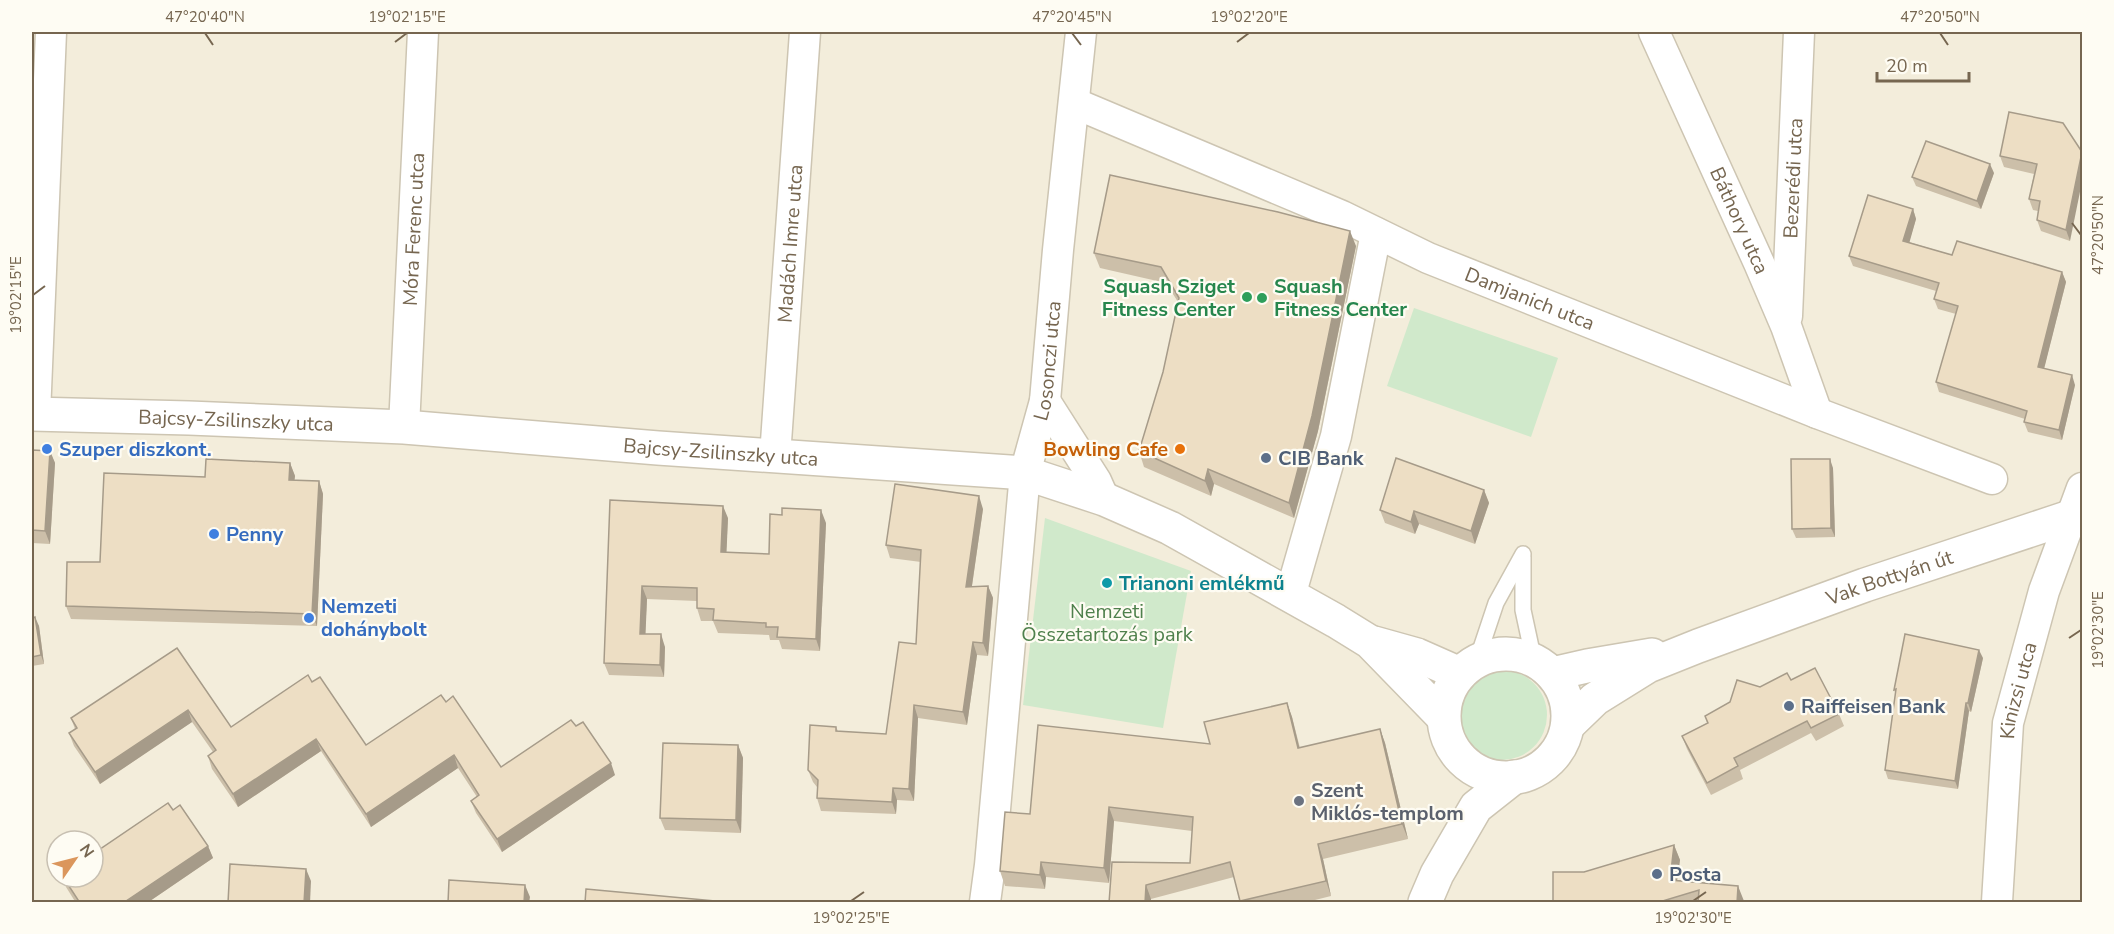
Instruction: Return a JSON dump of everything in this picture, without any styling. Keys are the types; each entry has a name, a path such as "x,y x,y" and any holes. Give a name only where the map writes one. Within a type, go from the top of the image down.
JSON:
{"street":[{"path":"33,414 51,32"},
{"name":"Móra Ferenc utca","path":"404,428 423,32"},
{"name":"Madách Imre utca","path":"775,456 805,32"},
{"name":"Losonczi utca","path":"985,903 1025,473 1045,401 1081,32"},
{"name":"Báthory utca","path":"1654,32 1786,326 1817,413"},
{"name":"Bezerédi utca","path":"1786,326 1799,32"},
{"name":"Damjanich utca","path":"1074,103 1342,216 1428,258 1817,413 1992,479"},
{"path":"1290,596 1336,436 1376,233"},
{"path":"1045,401 1096,481 1104,499"},
{"name":"Bajcsy-Zsilinszky utca","path":"33,414 189,417 404,428 1025,473 1104,499 1170,528 1370,642 1468,667"},
{"name":"Vak Bottyán út","path":"1568,725 1595,699 1648,666 2079,505"},
{"name":"Kinizsi utca","path":"1997,903 2008,723 2044,591 2079,505"},
{"name":"Bajcsy-Zsilinszky utca","path":"1370,642 1443,717"},
{"name":"Vak Bottyán út","path":"1543,667 1587,666 1698,646"},
{"path":"1496,654 1516,654 1543,667 1562,690 1567,707 1568,725 1561,744 1549,760 1533,772 1514,777 1494,777 1476,770 1460,758 1446,732 1443,717 1445,702 1451,686 1468,667 1496,654"},
{"path":"1431,889 1456,800 1460,758"},
{"path":"1431,889 1476,807 1514,777"}],"lane":[{"path":"1468,667 1496,603 1523,554 1523,610 1543,667"}],"shaded area":[{"path":"32,32 2082,32 2082,902 32,902"}],"green space":[{"path":"1414,308 1558,358 1531,437 1387,386"},
{"name":"Nemzeti Összetartozás park","path":"1045,518 1191,571 1163,728 1023,705"},
{"path":"1502,670 1519,673 1534,683 1544,698 1547,715 1544,732 1534,747 1519,757 1502,760 1485,757 1470,747 1460,732 1457,715 1460,698 1470,683 1485,673"}],"building":[{"path":"2009,112 2063,123 2082,152 2066,230 2037,220 2040,201 2029,199 2037,164 2000,156"},
{"path":"1926,141 1990,164 1977,201 1912,177"},
{"name":"Squash Fitness Center","path":"1110,175 1278,212 1350,231 1312,416 1289,503 1208,469 1205,481 1139,451 1163,372 1179,298 1161,267 1094,253"},
{"path":"1868,195 1913,209 1903,241 1952,255 1957,241 2062,272 2038,367 2072,375 2059,430 2024,422 2027,411 1936,382 1958,306 1934,299 1939,283 1849,256"},
{"path":"32,450 50,451 45,531 32,530"},
{"path":"1396,458 1484,490 1471,531 1414,511 1411,522 1380,510"},
{"name":"Penny","path":"206,459 290,463 289,480 319,481 312,614 66,606 67,562 100,562 104,473 205,477"},
{"path":"1791,459 1830,459 1831,528 1792,529"},
{"path":"895,484 979,496 966,587 988,586 983,643 973,642 963,712 914,705 909,789 893,788 892,802 817,798 818,780 808,770 810,725 836,727 836,731 886,734 899,642 916,644 921,550 886,545"},
{"path":"610,500 723,506 721,552 769,554 770,514 782,515 782,508 821,510 816,639 777,637 778,627 766,627 766,623 713,620 714,609 697,608 697,588 642,586 640,634 661,634 660,665 604,663"},
{"path":"35,617 41,655 32,657 32,618"},
{"path":"1905,634 1979,650 1968,703 1966,703 1955,781 1885,770 1896,689 1894,690"},
{"path":"177,648 231,727 308,675 312,682 320,677 366,745 441,695 446,702 453,696 501,767 571,720 576,726 583,722 611,763 497,839 471,801 479,795 454,755 366,814 316,739 233,794 208,756 216,750 188,710 95,772 69,733 77,728 71,718"},
{"path":"1815,668 1839,714 1811,728 1807,721 1734,758 1738,766 1707,783 1682,736 1708,723 1705,716 1730,702 1737,680 1760,687 1787,673 1791,680"},
{"path":"1287,703 1298,748 1380,729 1402,824 1318,844 1326,881 1240,901 1230,862 1146,885 1145,903 1109,903 1112,862 1190,863 1193,817 1109,807 1104,868 1041,862 1040,875 1000,871 1005,812 1030,814 1038,725 1210,744 1204,722"},
{"path":"663,743 738,745 736,820 660,818"},
{"path":"168,803 173,810 180,805 208,846 123,903 80,903 71,889 105,889 105,846"},
{"path":"1674,845 1670,880 1738,886 1737,903 1698,903 1699,890 1656,903 1552,903 1553,872 1584,872"},
{"path":"230,864 306,869 304,903 228,903"},
{"path":"449,880 525,885 524,903 448,903"},
{"path":"586,889 737,903 585,903"}],"place":[{"name":"Squash Sziget Fitness Center","path":"1247,297"},
{"name":"Squash Fitness Center","path":"1262,298"},
{"name":"Szuper diszkont.","path":"47,449"},
{"name":"Bowling Cafe","path":"1180,449"},
{"name":"CIB Bank","path":"1266,458"},
{"name":"Penny","path":"214,534"},
{"name":"Trianoni emlékmű","path":"1107,583"},
{"name":"Nemzeti dohánybolt","path":"309,618"},
{"name":"Raiffeisen Bank","path":"1789,706"},
{"name":"Szent Miklós-templom","path":"1299,801"},
{"name":"Posta","path":"1657,874"}]}
